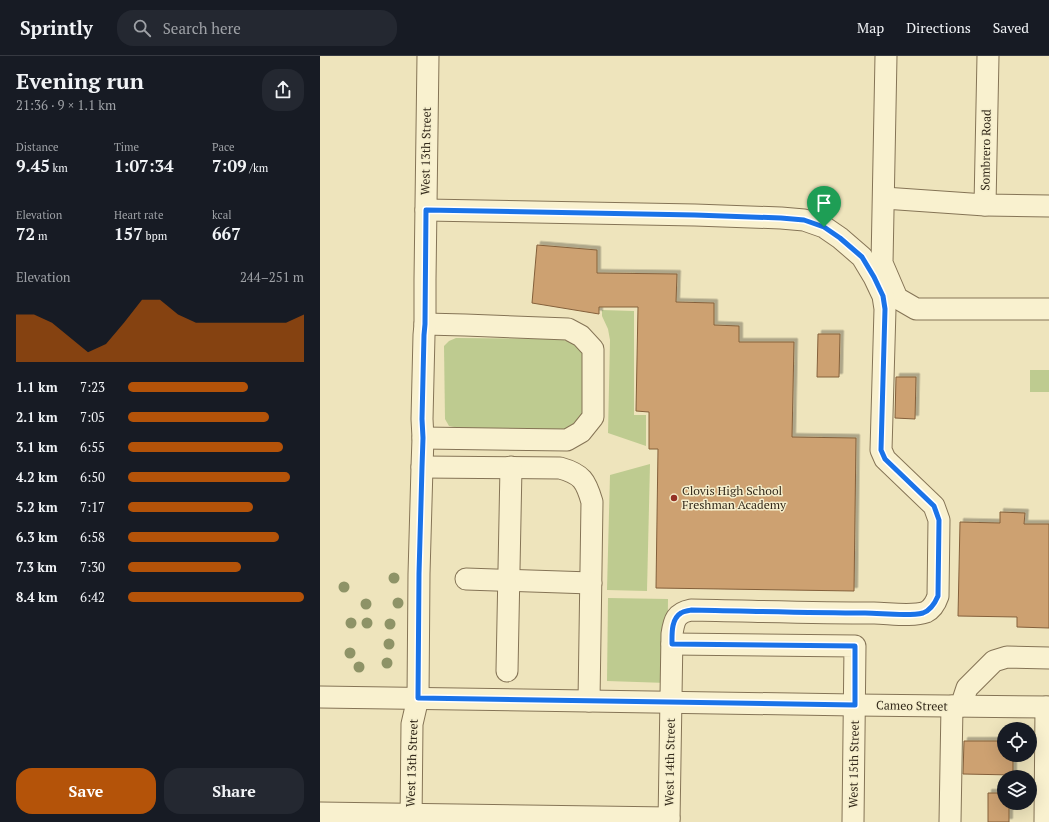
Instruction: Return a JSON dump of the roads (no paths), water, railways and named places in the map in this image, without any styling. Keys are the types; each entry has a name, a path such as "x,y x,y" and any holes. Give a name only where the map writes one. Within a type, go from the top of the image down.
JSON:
{"street":[{"name":"West 13th Street","path":"411,818 412,724 418,698 428,56"},
{"path":"886,56 882,263 897,298 916,309 1049,309"},
{"name":"Sombrero Road","path":"988,56 985,205 1049,206"},
{"path":"884,198 985,205"},
{"name":"West 14th Street","path":"426,210 703,215 804,220 824,227 840,238 862,257 883,296 885,309 881,450 885,459 934,506 939,520 938,596 935,603 927,611 906,614 802,613 720,610 687,611 681,613 674,622 672,634 669,820"},
{"path":"423,438 567,440 581,432 593,417 593,349 581,336 568,328 425,324"},
{"path":"422,467 560,468 576,474 583,481 592,502 589,701"},
{"path":"507,671 511,467"},
{"path":"466,579 591,583"},
{"name":"West 15th Street","path":"672,644 855,646 853,822"},
{"path":"950,822 957,706 967,688 994,661 1007,657 1049,658"},
{"name":"Cameo Street","path":"320,697 1048,707"},
{"path":"1047,812 1048,707"},
{"path":"320,813 411,818 669,820"}],"place":[{"name":"Clovis High School Freshman Academy","path":"674,498"}]}
